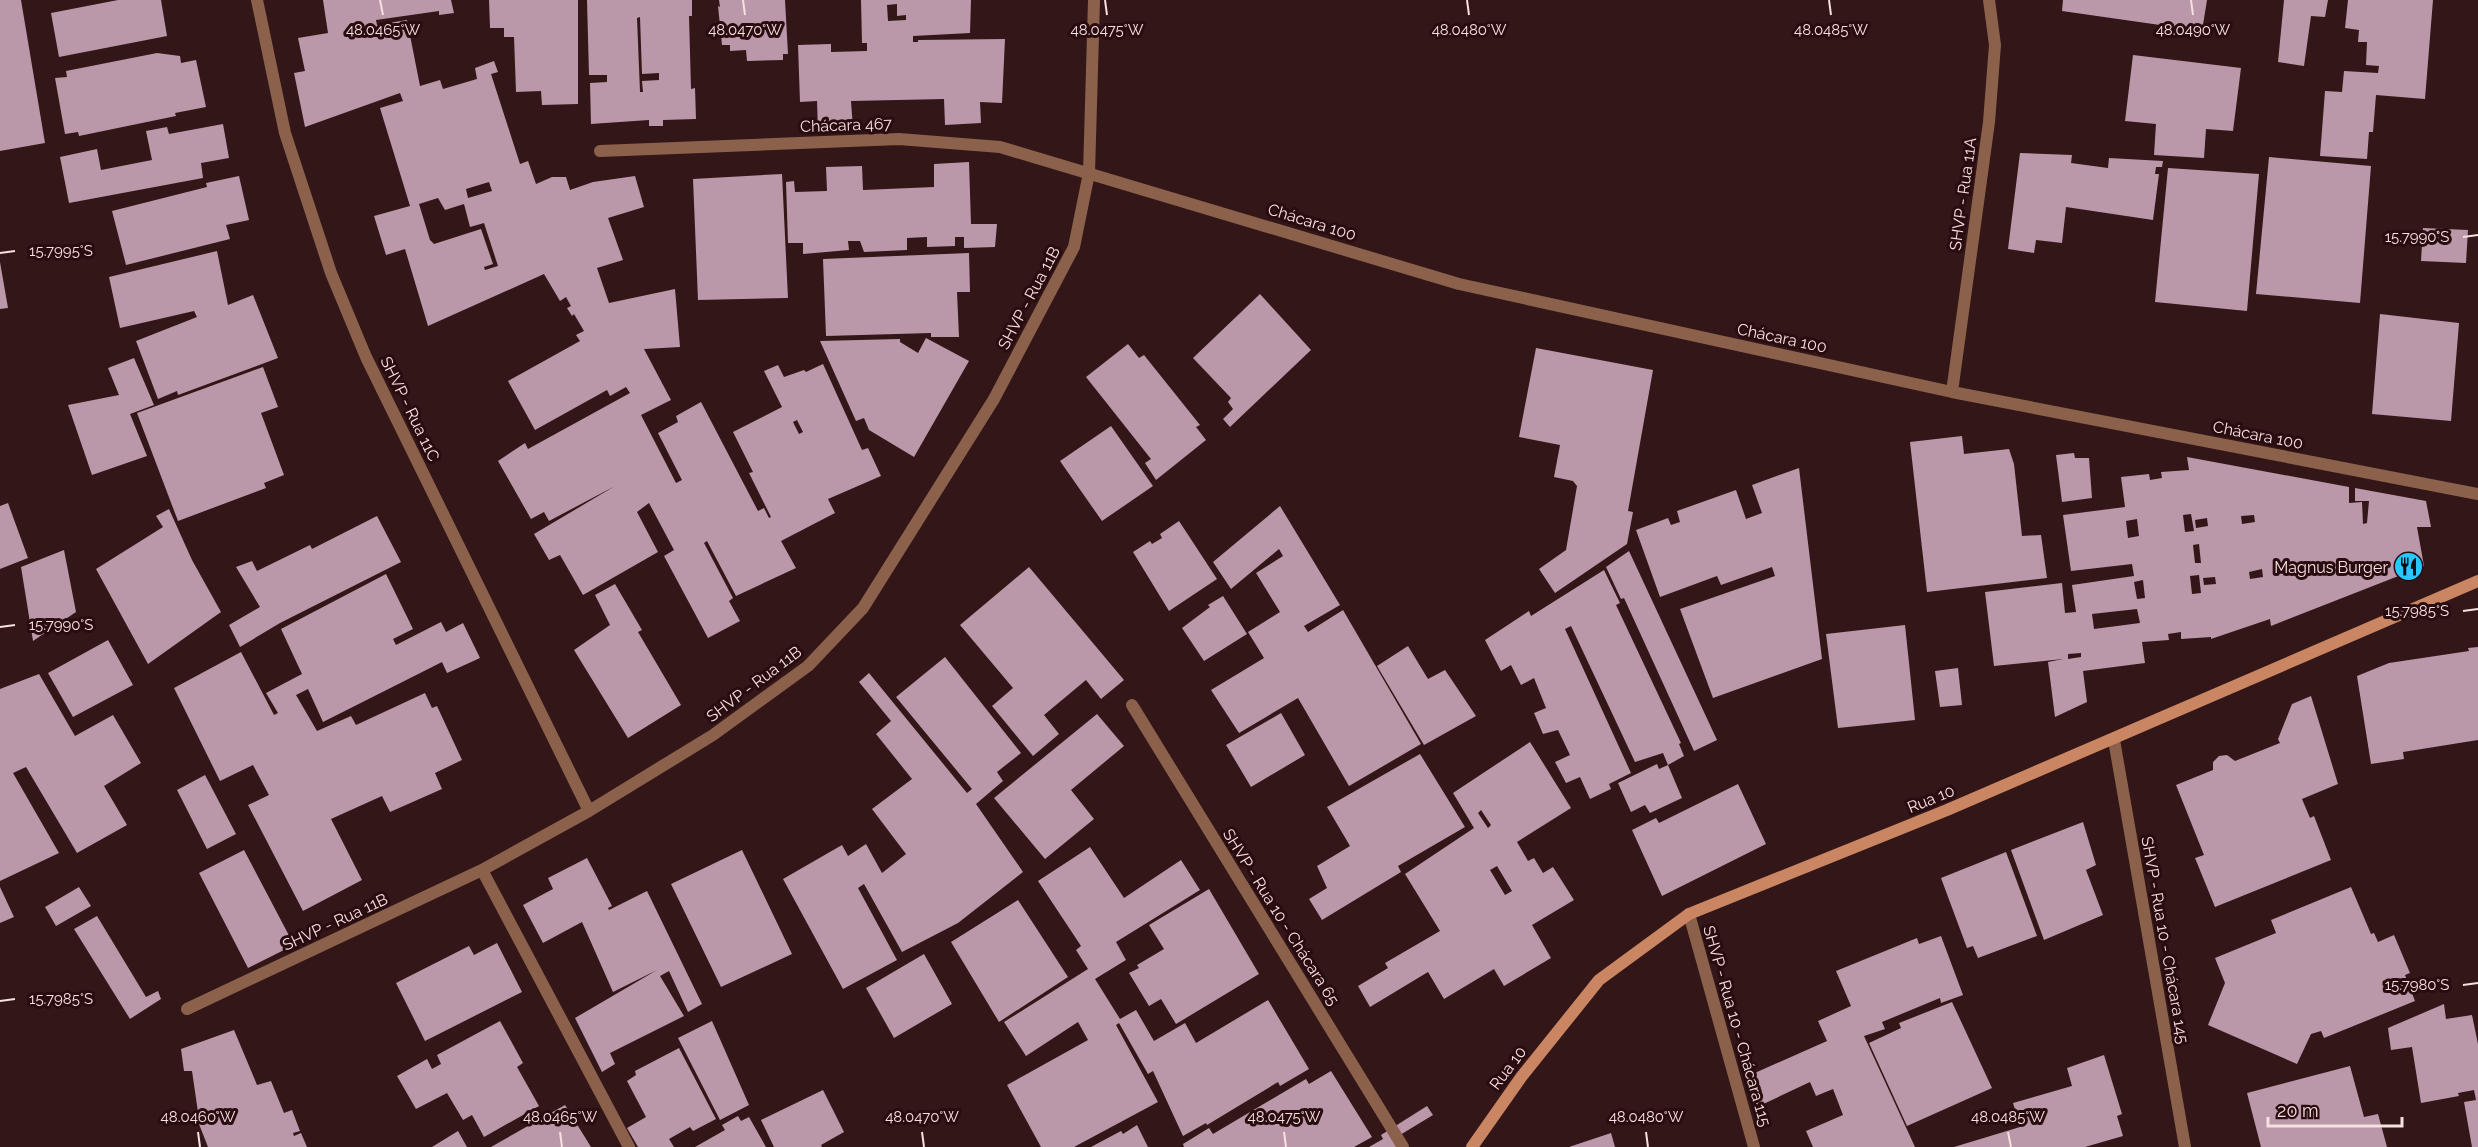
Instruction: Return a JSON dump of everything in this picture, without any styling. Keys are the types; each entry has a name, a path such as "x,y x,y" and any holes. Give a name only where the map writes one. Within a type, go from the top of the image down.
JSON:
{"street":[{"name":"SHVP - Rua 11C","path":"257,0 285,133 331,273 366,357 589,811"},
{"name":"SHVP - Rua 11B","path":"187,1009 482,870 589,811 713,735 808,666 863,608 994,399 1074,247 1089,173 1094,0"},
{"name":"SHVP - Rua 11A","path":"1952,392 1989,122 1995,45 1989,0"},
{"name":"Chácara 467","path":"600,151 899,139 1000,147 1089,173"},
{"name":"Chácara 100","path":"1089,173 1459,284 1952,392 2478,494"},
{"name":"Rua 10","path":"1472,1147 1522,1076 1599,980 1689,914 2114,740 2478,581"},
{"name":"SHVP - Rua 10 - Chácara 65","path":"1132,705 1403,1147"},
{"name":"SHVP - Rua 10 - Chácara 145","path":"2114,740 2185,1147"},
{"path":"482,870 629,1147"},
{"name":"SHVP - Rua 10 - Chácara 115","path":"1689,914 1754,1147"}],"building":[{"path":"0,0 21,0 45,143 0,151"},
{"path":"118,0 161,0 167,36 59,57 51,13"},
{"path":"323,0 451,0 454,13 439,15 439,11 376,20 377,25 407,20 420,86 440,80 443,89 477,79 475,68 494,61 498,72 491,74 520,164 528,161 536,184 552,177 566,177 570,190 593,182 635,176 644,207 608,218 623,260 597,268 609,303 675,289 680,347 644,349 671,400 641,415 676,483 682,480 658,433 678,422 676,416 701,402 758,511 764,508 769,518 771,517 749,473 753,472 733,432 782,407 764,371 778,365 784,377 804,370 806,372 823,364 862,450 868,448 881,476 828,499 835,513 781,541 796,568 736,596 707,541 704,543 733,598 729,601 740,621 708,638 664,556 674,550 649,503 637,512 658,552 583,595 560,555 549,560 534,534 615,486 549,521 544,512 531,519 498,461 525,443 528,449 630,393 626,387 610,396 607,390 535,430 508,381 580,341 576,335 584,331 574,314 572,316 567,308 571,306 566,297 560,301 544,274 428,326 405,249 386,255 374,216 410,206 380,108 403,101 400,93 305,127 294,73 305,71 298,38 328,33","holes":["489,182 492,191 468,198 466,189","438,198 445,210 464,204 470,227 484,223 498,266 485,270 484,267 493,264 481,229 434,244 430,240 419,204","797,420 803,432 799,434 793,422"]},
{"path":"489,0 578,0 578,104 542,105 541,91 516,92 514,37 504,37 504,28 490,28"},
{"path":"587,0 692,0 692,16 689,16 691,89 695,88 696,119 663,120 663,126 649,126 649,120 591,124 590,83 607,82 607,75 589,75","holes":["640,17 642,74 659,73 659,80 642,81 643,92 640,92 637,18"]},
{"path":"719,0 785,0 788,54 783,54 783,60 747,61 746,50 730,51 730,45 722,45"},
{"path":"861,0 971,0 970,33 913,36 913,42 918,42 918,40 1005,39 1002,103 980,102 981,123 945,125 944,99 851,101 853,129 818,131 817,101 800,102 798,45 831,44 831,52 867,51 867,43 862,43","holes":["897,4 897,16 906,15 906,20 888,21 887,5"]},
{"path":"2063,0 2207,0 2202,31 2062,11"},
{"path":"2284,0 2328,0 2325,17 2311,16 2304,66 2278,62"},
{"path":"2348,0 2433,0 2425,99 2376,95 2373,132 2369,132 2367,159 2320,156 2325,91 2342,92 2344,71 2378,73 2379,66 2366,65 2367,42 2358,42 2359,30 2345,28"},
{"path":"157,53 180,56 181,63 196,60 206,107 175,113 176,116 79,136 78,132 65,134 55,78 67,77 66,71"},
{"path":"2133,55 2241,68 2233,131 2206,129 2204,158 2154,155 2156,124 2125,121"},
{"path":"223,124 229,158 201,163 203,178 69,203 60,157 97,149 101,170 152,160 146,131 167,127 169,134"},
{"path":"2020,153 2072,155 2071,163 2108,168 2109,158 2163,161 2162,167 2156,167 2155,174 2159,174 2153,220 2066,207 2062,243 2036,240 2034,253 2008,249"},
{"path":"2269,157 2371,166 2360,303 2256,294"},
{"path":"969,162 971,224 997,224 995,247 964,248 964,237 955,237 955,246 927,247 927,237 907,238 907,250 864,252 860,241 848,241 849,250 803,254 803,243 788,243 786,182 794,181 795,192 827,191 826,167 862,166 863,190 934,187 934,164"},
{"path":"2168,168 2259,174 2247,311 2155,302"},
{"path":"782,174 788,298 698,300 693,179"},
{"path":"239,176 249,220 226,225 230,239 126,265 112,211 207,187 206,183"},
{"path":"2423,228 2468,230 2466,263 2421,261"},
{"path":"217,251 228,305 253,295 278,358 178,395 177,391 158,399 136,341 197,317 194,311 120,328 109,277"},
{"path":"969,253 970,292 957,292 959,337 931,337 931,333 826,336 823,259"},
{"path":"0,262 8,308 0,309"},
{"path":"1260,294 1311,350 1230,427 1223,419 1233,409 1228,402 1231,398 1193,358"},
{"path":"2380,314 2459,323 2451,421 2372,414"},
{"path":"926,338 969,361 914,457 869,430 864,418 856,421 820,341 900,339 900,342 918,353"},
{"path":"1128,344 1139,358 1144,355 1200,425 1196,427 1206,440 1156,480 1145,463 1151,459 1086,377"},
{"path":"1536,348 1653,370 1628,511 1633,512 1627,544 1555,593 1539,569 1566,550 1577,486 1573,481 1554,477 1560,445 1519,437"},
{"path":"134,358 154,405 130,414 147,456 92,475 68,405 119,395 108,368"},
{"path":"263,367 278,407 261,413 284,475 264,483 266,488 178,521 137,413"},
{"path":"1111,426 1153,486 1102,521 1060,461"},
{"path":"1962,436 1964,454 2009,449 2014,464 2022,536 2041,535 2047,578 1927,592 1910,442"},
{"path":"2074,453 2075,458 2089,458 2092,498 2062,502 2056,455"},
{"path":"2187,457 2349,487 2349,503 2362,502 2363,524 2367,523 2369,501 2355,501 2355,488 2426,501 2431,527 2417,527 2424,566 2271,626 2270,619 2211,639 2211,637 2181,639 2181,632 2168,634 2169,640 2142,642 2145,663 2083,671 2087,702 2055,717 2048,662 2063,659 1994,666 1985,592 2062,583 2065,613 2076,612 2072,585 2134,576 2132,564 2071,571 2063,515 2125,507 2121,477 2149,474 2150,480 2162,478 2161,472 2189,470","holes":["2191,514 2194,531 2185,532 2183,515","2254,515 2255,522 2242,524 2241,516","2207,518 2208,526 2196,528 2195,520","2137,519 2139,536 2128,538 2126,521","2199,544 2201,563 2195,563 2193,545","2262,569 2263,577 2250,579 2249,572","2199,575 2201,593 2192,594 2190,576","2215,577 2216,584 2204,585 2203,578","2143,580 2145,598 2137,599 2134,582","2137,609 2140,623 2094,629 2092,614","2081,653 2081,657 2068,659 2068,654"]},
{"path":"1799,468 1822,659 1713,698 1680,609 1775,576 1772,567 1721,585 1717,576 1660,597 1636,530 1668,518 1671,525 1680,522 1677,511 1736,490 1746,519 1762,513 1752,485"},
{"path":"8,503 28,558 0,569 0,506"},
{"path":"1280,506 1340,605 1304,626 1308,632 1343,610 1421,744 1349,786 1298,698 1239,733 1211,690 1264,658 1248,632 1280,612 1256,573 1283,556 1279,549 1231,589 1213,562"},
{"path":"169,509 192,560 221,612 148,664 96,569 163,527 156,516"},
{"path":"377,516 401,562 280,623 240,647 229,625 260,607 236,567 252,561 257,571 310,545 312,549"},
{"path":"1179,521 1217,579 1169,611 1133,552 1150,541 1152,544 1162,538 1160,534"},
{"path":"64,550 76,612 33,641 21,567"},
{"path":"1629,551 1717,740 1694,751 1624,598 1621,599 1606,567"},
{"path":"1029,567 1124,680 1101,699 1086,680 1044,715 1059,734 1033,756 992,706 1013,688 960,625"},
{"path":"1604,570 1620,603 1616,605 1681,743 1679,744 1684,756 1668,765 1663,753 1635,762 1571,626 1565,629 1631,773 1609,784 1611,789 1590,799 1580,777 1566,783 1555,762 1570,755 1558,730 1543,734 1534,713 1546,708 1534,678 1521,685 1511,665 1501,671 1485,640 1529,611 1531,616"},
{"path":"386,574 413,629 393,639 396,645 441,622 446,632 463,623 480,658 447,673 442,662 323,722 308,689 296,695 317,731 351,716 356,725 425,693 432,708 437,706 462,760 435,773 442,789 390,812 382,796 331,819 362,880 303,911 248,805 269,795 253,765 220,781 174,688 241,652 274,715 278,713 266,693 302,674 281,629"},
{"path":"615,584 642,630 638,632 681,705 628,738 574,650 610,625 595,595"},
{"path":"1223,596 1247,634 1204,661 1182,628 1210,607 1208,605"},
{"path":"1905,625 1915,720 1838,728 1826,634"},
{"path":"108,640 133,685 73,717 48,673"},
{"path":"1408,646 1428,679 1445,670 1476,716 1424,745 1377,666"},
{"path":"2478,647 2478,740 2403,752 2404,759 2371,764 2357,676 2389,663 2469,651 2468,648"},
{"path":"945,657 1021,753 997,772 1003,781 976,804 1023,872 958,923 902,952 864,884 858,888 897,960 843,989 783,879 842,845 848,856 866,844 882,873 906,854 872,809 912,779 876,734 891,721 859,682 869,673 967,793 972,789 896,697"},
{"path":"1958,668 1962,705 1940,707 1935,671"},
{"path":"39,674 75,736 113,715 141,763 104,786 127,825 77,853 26,767 13,773 59,853 0,881 0,689"},
{"path":"2311,696 2338,784 2302,799 2310,818 2314,816 2331,860 2215,907 2195,858 2204,855 2176,785 2213,770 2213,762 2219,756 2227,755 2235,761 2280,743 2278,739 2292,704"},
{"path":"1281,713 1305,755 1251,787 1226,745"},
{"path":"1097,714 1124,746 1071,790 1094,819 1045,859 994,798"},
{"path":"1530,742 1571,808 1517,842 1528,861 1534,858 1543,873 1553,867 1574,900 1532,925 1551,958 1504,986 1494,969 1444,999 1428,972 1370,1007 1358,986 1388,968 1385,963 1440,931 1405,874 1474,828 1453,793","holes":["1481,810 1491,825 1488,828 1478,813","1497,866 1512,891 1505,895 1490,870"]},
{"path":"1420,754 1465,827 1398,866 1401,872 1322,920 1309,899 1327,888 1317,866 1350,846 1327,807"},
{"path":"1657,764 1659,769 1668,765 1682,798 1650,813 1645,805 1631,812 1618,783"},
{"path":"205,775 236,834 207,849 177,790"},
{"path":"1738,784 1766,844 1662,896 1632,830 1656,818 1659,823"},
{"path":"2083,822 2096,865 2086,870 2103,915 2044,940 2011,850"},
{"path":"1090,847 1124,898 1181,860 1200,890 1116,942 1126,960 1095,979 1120,1019 1136,1010 1154,1041 1185,1023 1196,1043 1268,1000 1309,1069 1280,1086 1278,1082 1207,1125 1206,1123 1183,1136 1153,1071 1148,1074 1119,1023 1116,1025 1158,1102 1074,1147 1041,1147 1007,1085 1088,1040 1078,1022 1026,1056 1004,1022 1088,969 1076,950 1081,946 1038,881"},
{"path":"244,850 294,945 248,968 199,873"},
{"path":"742,850 792,954 721,987 671,884"},
{"path":"2006,852 2037,936 1978,958 1973,946 1967,948 1941,878"},
{"path":"587,858 612,906 608,908 609,910 647,891 702,1004 688,1012 669,971 660,976 684,1016 610,1053 615,1064 602,1072 575,1018 657,970 613,992 582,922 543,943 523,905 553,889 548,878"},
{"path":"0,887 14,917 0,923"},
{"path":"79,887 91,906 56,926 45,907"},
{"path":"2351,887 2371,934 2374,933 2378,942 2394,935 2410,973 2405,975 2415,1001 2324,1038 2321,1031 2311,1034 2297,1064 2208,1025 2225,983 2215,958 2276,933 2271,920"},
{"path":"1209,889 1259,974 1176,1024 1161,999 1149,1006 1129,973 1139,968 1137,965 1164,949 1149,925"},
{"path":"1018,900 1068,977 999,1022 951,942"},
{"path":"97,916 146,997 158,991 161,999 130,1019 74,929"},
{"path":"1941,936 1963,995 1941,1003 1940,998 1882,1022 1885,1029 1864,1036 1915,1147 1813,1147 1806,1131 1843,1115 1833,1089 1816,1096 1810,1082 1757,1107 1748,1076 1827,1041 1818,1021 1851,1006 1836,971 1917,938 1919,944"},
{"path":"497,943 522,992 425,1041 396,983 469,946 474,955"},
{"path":"924,954 952,1004 894,1038 866,988"},
{"path":"1952,1002 1992,1088 1907,1126 1869,1043 1901,1028 1899,1023"},
{"path":"2444,1004 2446,1019 2472,1015 2478,1044 2478,1147 2472,1147 2464,1102 2476,1100 2474,1090 2458,1093 2459,1096 2421,1103 2412,1047 2391,1050 2388,1028"},
{"path":"500,1021 523,1063 517,1067 539,1106 484,1137 472,1115 463,1120 447,1093 416,1109 397,1076 427,1059 432,1069 441,1064 437,1055"},
{"path":"712,1021 749,1105 720,1120 678,1038"},
{"path":"234,1030 257,1085 271,1081 284,1113 292,1110 300,1131 293,1133 294,1136 301,1133 307,1147 208,1147 197,1119 199,1119 192,1071 184,1071 181,1049"},
{"path":"679,1048 716,1119 693,1131 690,1127 669,1139 674,1147 638,1147 627,1128 646,1117 627,1081 636,1075 635,1071"},
{"path":"2104,1055 2122,1114 2117,1116 2123,1136 2085,1147 1954,1147 2020,1127 2013,1103 2072,1086 2067,1068"},
{"path":"2350,1066 2364,1117 2378,1114 2387,1147 2261,1147 2247,1093"},
{"path":"1331,1071 1372,1137 1354,1147 1184,1147 1183,1144 1209,1128 1213,1134 1306,1079 1309,1084"},
{"path":"823,1090 844,1132 821,1145 822,1147 774,1147 761,1120"},
{"path":"565,1105 591,1147 491,1147"},
{"path":"1427,1106 1433,1115 1400,1135 1401,1147 1369,1147 1383,1139 1381,1135"},
{"path":"738,1116 741,1121 749,1117 766,1147 695,1147 725,1130 722,1125"},
{"path":"1137,1125 1148,1147 1091,1147 1121,1131 1123,1134"},
{"path":"458,1131 467,1147 432,1147"},
{"path":"1611,1133 1615,1147 1569,1147"}],"place":[{"name":"Magnus Burger","path":"2409,567"}]}
